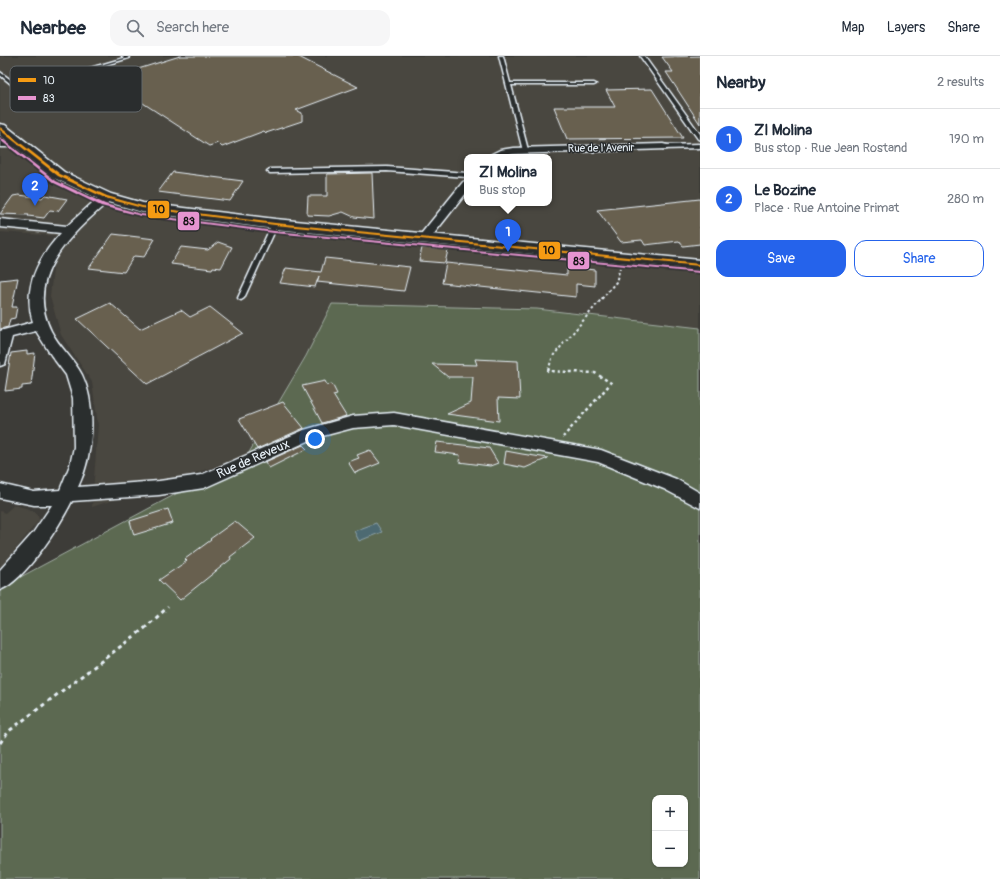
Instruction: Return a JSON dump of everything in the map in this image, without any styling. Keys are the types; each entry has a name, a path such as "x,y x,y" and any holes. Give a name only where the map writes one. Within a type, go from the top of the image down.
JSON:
{"main road":[{"path":"0,128 59,175 106,197 142,207 178,213 275,224 695,264"}],"street":[{"path":"0,144 20,144"},
{"name":"Rue de l'Avenir","path":"499,154 504,152 525,150 663,147"},
{"path":"424,237 464,188"},
{"path":"0,582 39,538 67,495 82,447 82,406 74,376 53,348 40,325 35,299 40,273 69,230 106,197"},
{"path":"0,223 69,230"},
{"path":"0,361 2,334 40,325"},
{"name":"Rue de Reveux","path":"0,491 44,500 54,500 67,495 159,488 204,481 310,434 353,422 394,419 555,446 601,456 664,481 700,501"}],"lane":[{"path":"501,56 525,150"},
{"path":"642,56 700,138"},
{"path":"98,66 127,57"},
{"path":"0,73 10,81"},
{"path":"508,84 594,84"},
{"path":"663,147 700,146"},
{"path":"270,171 387,169 414,173 464,175"},
{"path":"241,298 275,224"}],"path":[{"path":"555,446 611,382 595,373 548,371 553,356 616,282 622,258"},
{"path":"0,743 9,731 145,628 168,607"}],"shaded area":[{"path":"0,56 700,56 700,330 335,305 247,456 92,507 98,425 92,382 61,335 50,296 57,236 0,232"},
{"path":"14,505 35,512 39,520 0,568 0,511 5,513"}],"green space":[{"path":"332,304 537,309 700,328 700,879 0,879 0,588 247,456 306,356"}],"water":[{"path":"376,523 382,532 359,541 354,531"}],"building":[{"path":"180,56 297,56 358,87 296,110 302,113 302,121 266,133 264,131 222,147 218,143 209,146 142,102 142,68"},
{"path":"700,56 700,124 666,72 673,72 662,57"},
{"path":"652,89 683,138 567,139 554,107 615,107 606,90"},
{"path":"173,172 243,181 230,201 158,192"},
{"path":"372,173 374,219 354,217 343,212 329,216 307,215 308,196 327,196 327,174"},
{"path":"19,195 42,198 45,195 67,199 58,211 50,210 44,218 28,216 29,215 0,214 13,196"},
{"path":"700,199 700,244 683,246 679,241 645,245 642,240 621,242 597,210"},
{"path":"113,234 155,239 144,257 134,256 124,272 89,268"},
{"path":"218,242 232,247 221,268 213,267 212,269 171,264 181,247 208,250"},
{"path":"422,248 448,250 445,263 419,261"},
{"path":"325,258 410,267 404,291 317,282 319,276 315,287 280,283 286,268 321,272"},
{"path":"446,263 567,275 567,267 595,270 595,286 576,284 576,297 442,283"},
{"path":"18,278 12,307 17,307 15,318 10,319 8,327 0,329 0,280"},
{"path":"110,303 140,329 181,310 190,317 210,307 243,333 147,384 77,319"},
{"path":"27,351 27,354 35,353 31,385 22,386 22,389 5,391 11,353"},
{"path":"475,359 518,361 520,399 498,398 499,421 447,414 471,403 473,377 448,377 432,364 477,365"},
{"path":"325,381 327,385 332,384 337,394 333,395 346,416 322,423 302,386"},
{"path":"283,402 304,428 257,449 239,419"},
{"path":"437,442 489,448 498,463 490,466 459,462 460,455 435,452"},
{"path":"303,445 307,449 269,468 265,462"},
{"path":"370,450 380,463 355,473 348,462 359,458 357,455"},
{"path":"506,451 548,458 525,468 504,464"},
{"path":"168,509 173,523 134,535 130,521"},
{"path":"235,521 255,538 230,557 231,559 180,600 159,580 187,561 185,559"}],"transit line":[{"name":"10","path":"0,128 59,175 106,197 142,207 275,224 700,265"},
{"name":"83","path":"0,138 55,182 103,205 141,215 274,232 699,272"}],"place":[{"name":"Le Bozine","path":"35,206"},
{"name":"ZI Molina","path":"508,252"}]}
